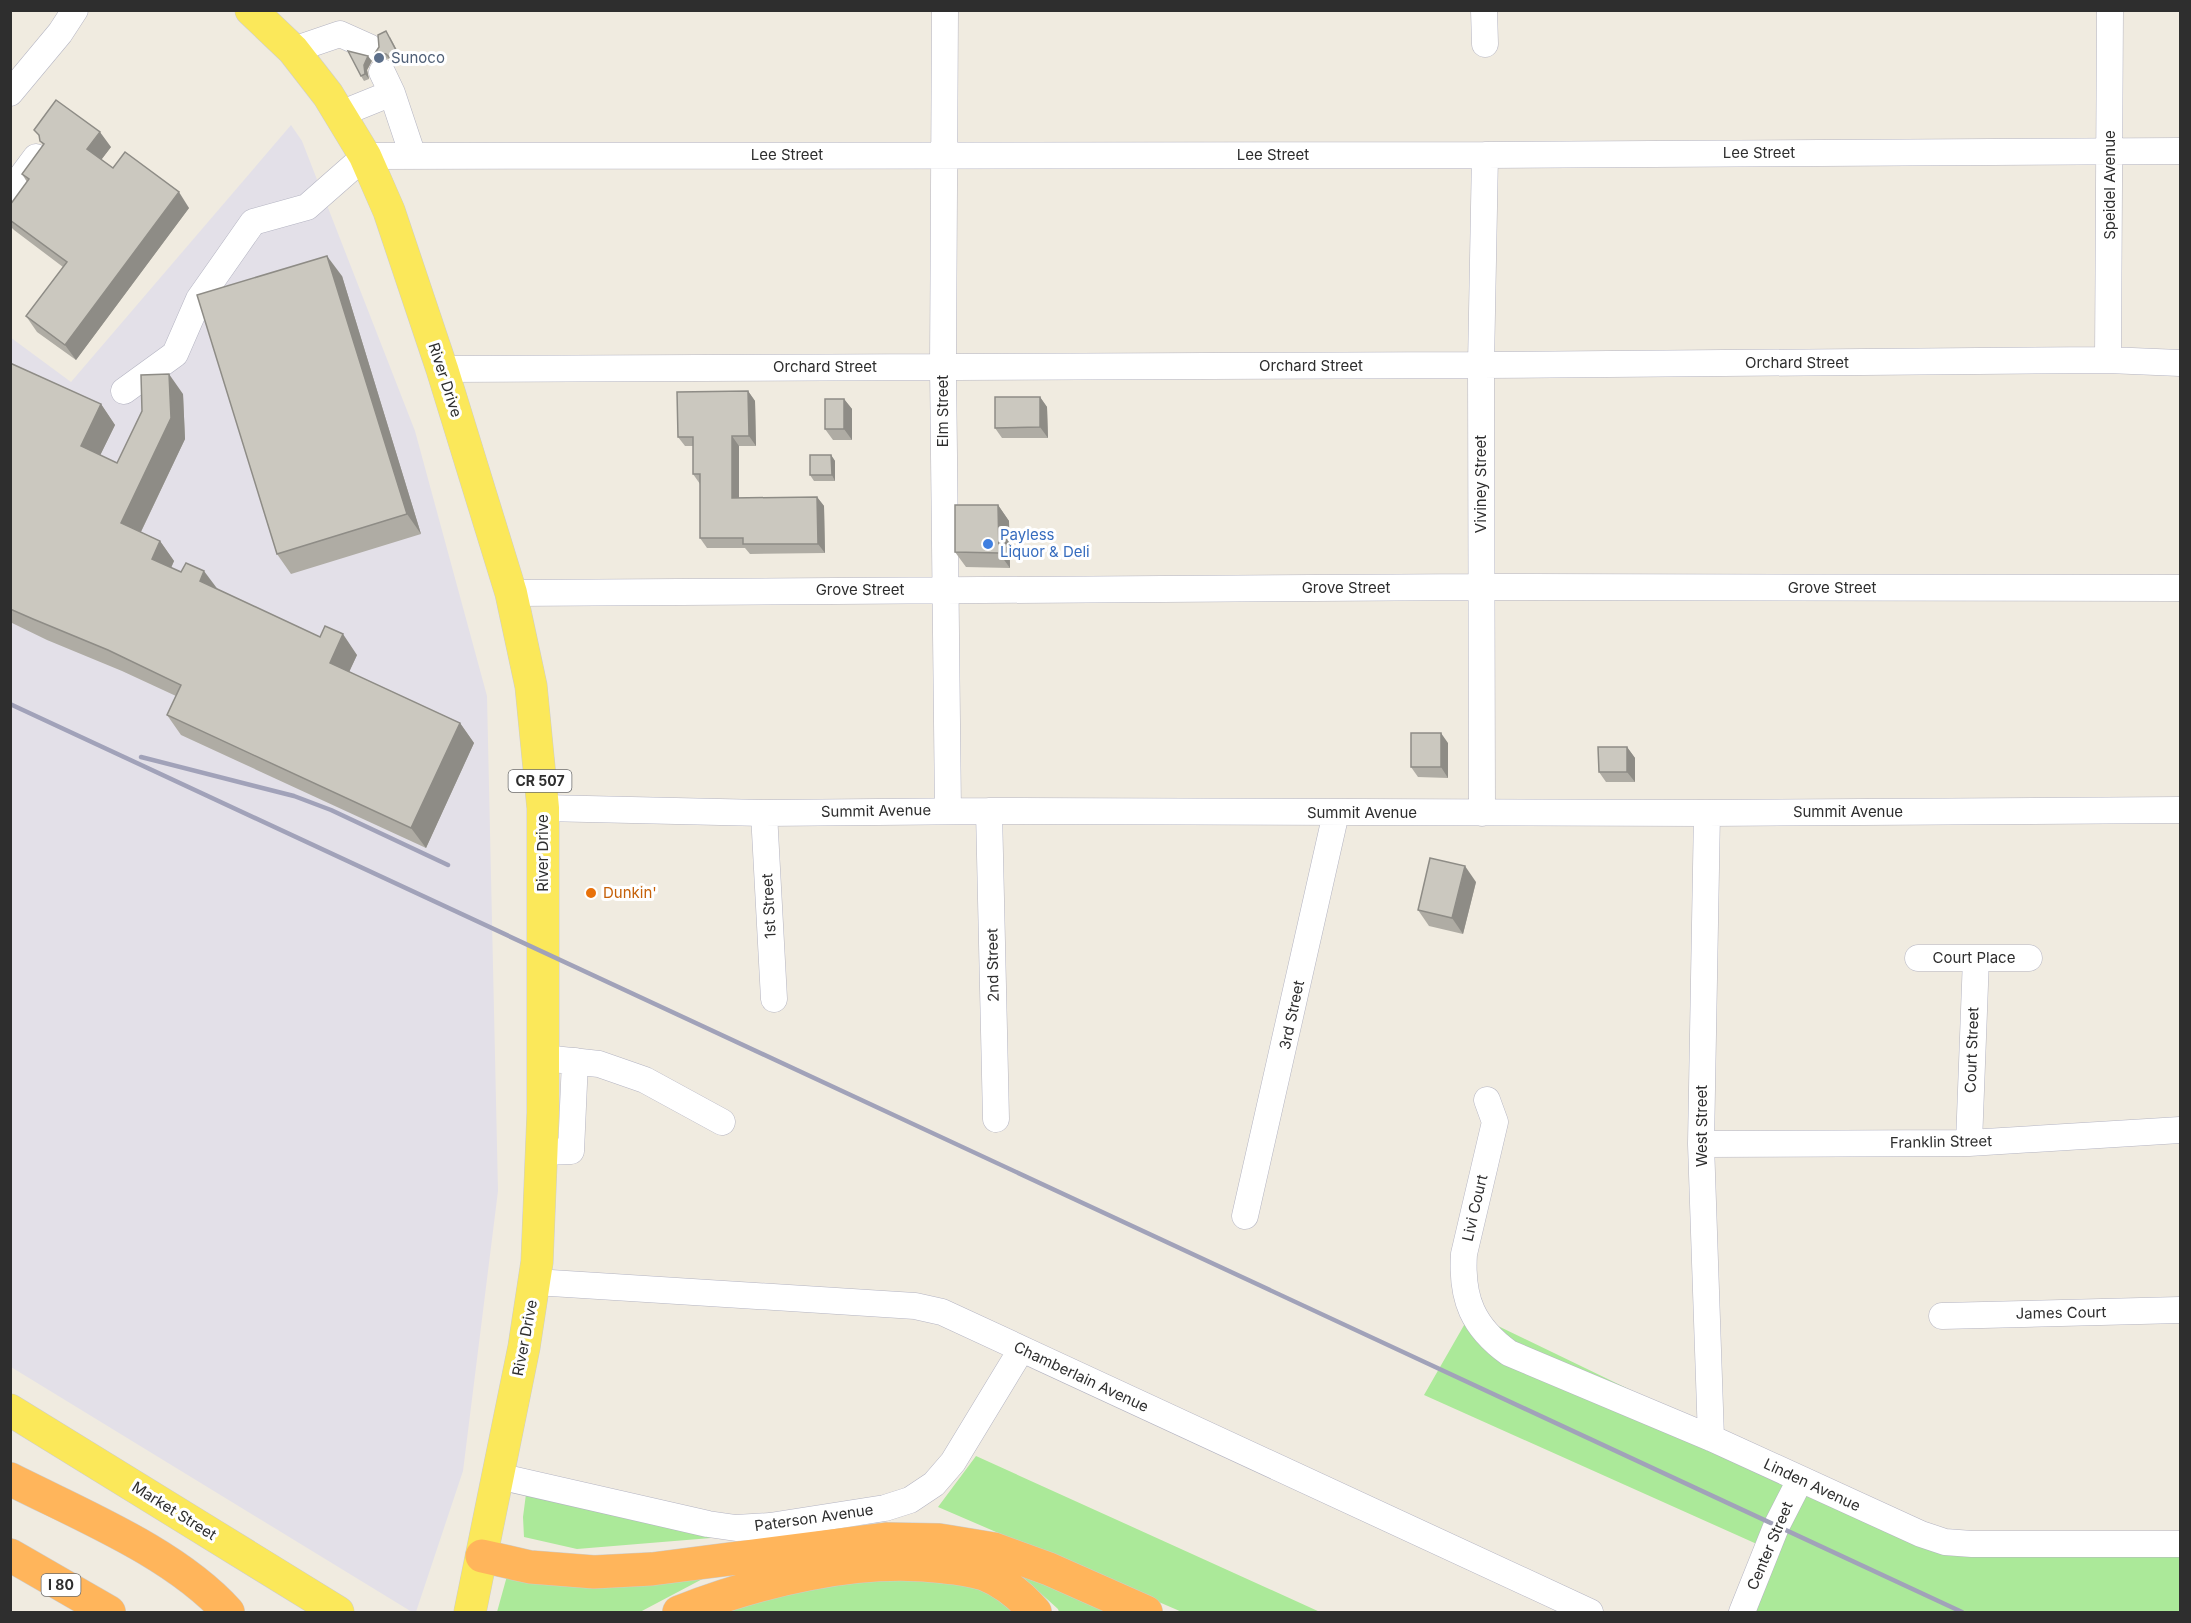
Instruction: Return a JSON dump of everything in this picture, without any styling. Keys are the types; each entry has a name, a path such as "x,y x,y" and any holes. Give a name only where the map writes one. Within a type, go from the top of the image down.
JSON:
{"highway":[{"path":"10,1479 138,1545 184,1574 228,1612"},
{"path":"482,1556 530,1567 594,1572 652,1569 886,1539 939,1540 994,1549 1049,1569 1146,1612"},
{"name":"I 80","path":"10,1556 109,1612"},
{"path":"680,1612 770,1582 883,1564 926,1564 968,1570 984,1575 1015,1592 1035,1612"}],"main road":[{"name":"River Drive","path":"252,11 293,50 328,94 365,156 389,211 442,369 511,593 531,686 543,808 544,1058 558,1114 542,1152 535,1282 470,1612"},
{"name":"Market Street","path":"10,1410 338,1612"}],"street":[{"path":"10,93 60,33 75,10"},
{"name":"Elm Street","path":"945,10 943,367 948,811"},
{"path":"1484,10 1485,44"},
{"name":"Speidel Avenue","path":"2108,360 2110,10"},
{"path":"293,50 340,34 369,47"},
{"path":"340,114 387,83 413,156"},
{"name":"Lee Street","path":"365,156 1485,155 2181,150"},
{"name":"Viviney Street","path":"1482,813 1481,365 1485,155"},
{"path":"124,392 175,354 199,298 253,222 307,207 365,156"},
{"path":"10,192 36,157"},
{"name":"Orchard Street","path":"442,369 2108,360 2181,363"},
{"name":"Grove Street","path":"511,593 1482,587 2181,588"},
{"name":"Summit Avenue","path":"543,808 765,813 989,810 1336,813 2181,810"},
{"name":"2nd Street","path":"989,810 996,1119"},
{"name":"1st Street","path":"765,813 774,999"},
{"name":"3rd Street","path":"1245,1216 1336,813"},
{"name":"West Street","path":"1707,813 1701,1144 1711,1438"},
{"name":"Court Place","path":"1918,958 2029,958"},
{"name":"Court Street","path":"1969,1143 1976,958"},
{"path":"544,1058 600,1064 645,1080 722,1122"},
{"path":"558,1114 575,1061"},
{"name":"Livi Court","path":"1475,1318 1466,1298 1462,1276 1464,1254 1495,1122 1487,1100"},
{"name":"Franklin Street","path":"1701,1144 1969,1143 2181,1131"},
{"name":"Chamberlain Avenue","path":"535,1282 915,1306 942,1312 1590,1612"},
{"name":"James Court","path":"1942,1316 2181,1310"},
{"name":"Linden Avenue","path":"1475,1318 1493,1342 1509,1353 1711,1438 1921,1534 1945,1542 2181,1544"},
{"name":"Paterson Avenue","path":"498,1476 708,1524 736,1528 770,1526 885,1508 910,1500 934,1484 953,1462 1021,1350"},
{"name":"Center Street","path":"1742,1612 1776,1527 1800,1480"}],"shaded area":[{"path":"291,125 302,141 415,431 487,696 498,1191 463,1471 416,1612 412,1612 11,1367 10,337 71,382"}],"green space":[{"path":"1471,1313 1943,1541 2180,1546 2180,1612 1742,1612 1768,1549 1424,1395"},
{"path":"976,1456 1320,1612 1182,1612 938,1507"},
{"path":"526,1494 723,1537 577,1549 524,1537 523,1517"},
{"path":"1005,1561 1132,1612 1059,1612"},
{"path":"943,1574 1002,1592 1020,1612 721,1612 760,1596 861,1576"},
{"path":"710,1575 640,1612 497,1612 507,1576"}],"building":[{"path":"386,31 399,56 392,60 386,54 375,53 379,47 378,35"},
{"path":"348,51 368,56 364,65 365,74 361,76"},
{"path":"56,100 100,132 87,149 113,168 125,152 179,192 65,345 26,316 67,262 10,220 10,205 29,179 22,174 44,144 34,130"},
{"path":"327,256 407,514 277,554 197,295"},
{"path":"10,363 101,404 81,446 117,463 142,411 141,375 169,374 171,418 121,523 160,541 152,559 181,572 186,563 204,571 200,581 320,637 325,626 343,634 330,663 460,723 411,828 167,715 181,685 108,650 10,609"},
{"path":"748,391 749,436 732,436 732,498 817,497 818,544 743,544 743,538 700,538 700,474 693,474 693,437 678,437 677,392"},
{"path":"995,397 1040,397 1040,427 995,428"},
{"path":"825,399 844,399 844,429 825,429"},
{"path":"810,455 831,455 832,475 810,475"},
{"path":"955,505 998,505 999,553 955,552"},
{"path":"1411,733 1441,733 1441,767 1411,767"},
{"path":"1598,747 1627,747 1627,772 1599,772"},
{"path":"1430,858 1465,866 1452,918 1418,910"}],"railway":[{"path":"10,704 1962,1612"},
{"path":"141,757 294,796 331,810 448,865"}],"place":[{"name":"Sunoco","path":"379,58"},
{"name":"Payless Liquor & Deli","path":"988,544"},
{"name":"Dunkin'","path":"591,893"}]}
